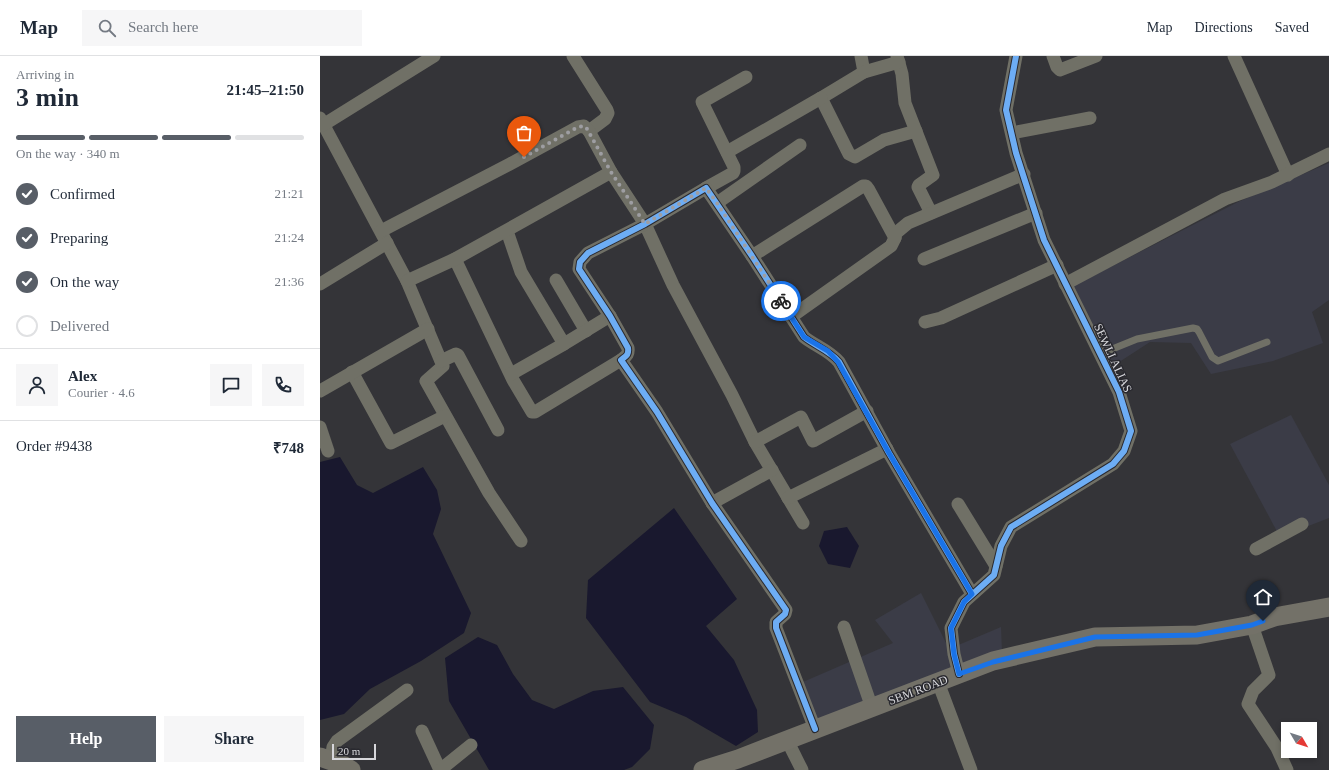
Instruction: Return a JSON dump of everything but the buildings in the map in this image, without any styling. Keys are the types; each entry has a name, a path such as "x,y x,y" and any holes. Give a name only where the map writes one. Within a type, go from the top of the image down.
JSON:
{"street":[{"path":"434,56 322,122 407,281 443,366 426,381 489,494 521,541"},
{"path":"573,56 608,113 605,119 589,131"},
{"path":"861,56 864,72"},
{"name":"SEWLI ALIAS","path":"959,674 954,654 951,628 964,602 994,575 1001,546 1011,527 1112,464 1124,451 1131,431 1119,392 1044,240 1016,153 1006,110 1017,56"},
{"path":"1053,56 1057,67 1060,70 1096,56"},
{"path":"1234,56 1288,175"},
{"path":"727,152 864,72 898,59 902,74 905,103 933,175 918,187 930,213"},
{"path":"455,260 511,374 532,412 535,412 627,356 629,353 628,348 610,316 579,269 580,262 588,253 645,224 734,171 734,167 702,102 746,77"},
{"path":"821,98 849,154 855,157 884,140 916,131"},
{"path":"1012,133 1090,118"},
{"path":"381,231 578,127 584,126 589,131 611,172 645,224 673,285 732,395 755,442 803,523"},
{"path":"717,203 800,145"},
{"path":"1065,284 1225,199 1272,182 1329,154"},
{"path":"407,281 455,260 611,172"},
{"path":"792,317 891,246 896,232 908,223 1024,174"},
{"path":"752,256 863,186 866,186 869,190 895,238"},
{"path":"706,188 804,337 828,351 838,362 972,594"},
{"path":"924,258 1036,213"},
{"path":"507,230 521,272 564,344"},
{"path":"320,284 387,243"},
{"path":"925,322 941,318 1057,265"},
{"path":"556,280 586,331"},
{"path":"511,374 610,316"},
{"path":"320,390 428,329"},
{"path":"441,362 456,354 460,357 498,430"},
{"path":"620,360 658,412 712,503 786,610 785,614 776,622 776,628 815,729"},
{"path":"352,372 391,443 445,416"},
{"path":"755,442 801,417 813,441 867,411"},
{"path":"320,427 328,451"},
{"path":"788,498 887,449"},
{"path":"712,503 772,470"},
{"path":"958,504 996,566"},
{"path":"1256,549 1302,524"},
{"name":"SBM ROAD","path":"703,770 738,759 993,662 1095,637 1197,635 1252,625 1274,617 1329,607"},
{"path":"1252,625 1269,675 1253,691 1248,704 1277,748 1287,770"},
{"path":"844,627 872,708"},
{"path":"938,682 971,770"},
{"path":"351,770 343,765 325,759 337,741 407,690"},
{"path":"422,731 440,770 471,745"},
{"path":"787,740 802,770"}],"lane":[{"path":"1100,354 1137,339 1193,328 1197,329 1199,332 1212,357 1218,360 1268,342"}],"shaded area":[{"path":"1329,163 1329,300 1312,312 1323,343 1273,361 1211,374 1191,343 1150,342 1113,366 1073,286 1240,201"},
{"path":"1291,415 1329,485 1329,518 1280,537 1230,444"},
{"path":"340,457 357,485 373,493 423,467 437,490 441,509 433,534 471,613 464,633 421,661 370,689 344,714 320,720 320,462"},
{"path":"674,508 737,599 706,626 734,660 757,710 758,732 736,746 686,717 650,702 586,618 588,580"},
{"path":"847,527 859,546 850,568 828,564 819,546 824,531"},
{"path":"921,593 949,649 1001,627 1002,653 810,726 796,685 893,643 875,620"},
{"path":"478,637 497,645 513,674 532,700 554,709 593,691 623,687 654,725 650,749 632,767 624,770 489,770 449,701 445,658"}],"cycle path":[{"path":"959,674 954,654 951,628 964,602 994,575 1001,546 1011,527 1113,464 1124,451 1131,431 1119,392 1044,240 1016,153 1006,110 1016,56"},
{"path":"815,729 776,628 776,622 785,614 786,610 712,503 657,412 621,360 628,354 628,348 610,316 579,269 580,262 588,253 645,224 706,188 804,337 831,354 839,362 889,453 972,594"}],"way so far":[{"path":"524,157 578,127 586,127 611,172 645,224 706,188 781,301"}],"route":[{"path":"781,301 804,337 810,342 828,351 838,362 867,411 889,453 972,594 964,602 951,628 954,654 959,674 993,662 1095,637 1197,635 1252,625 1263,621"}]}
